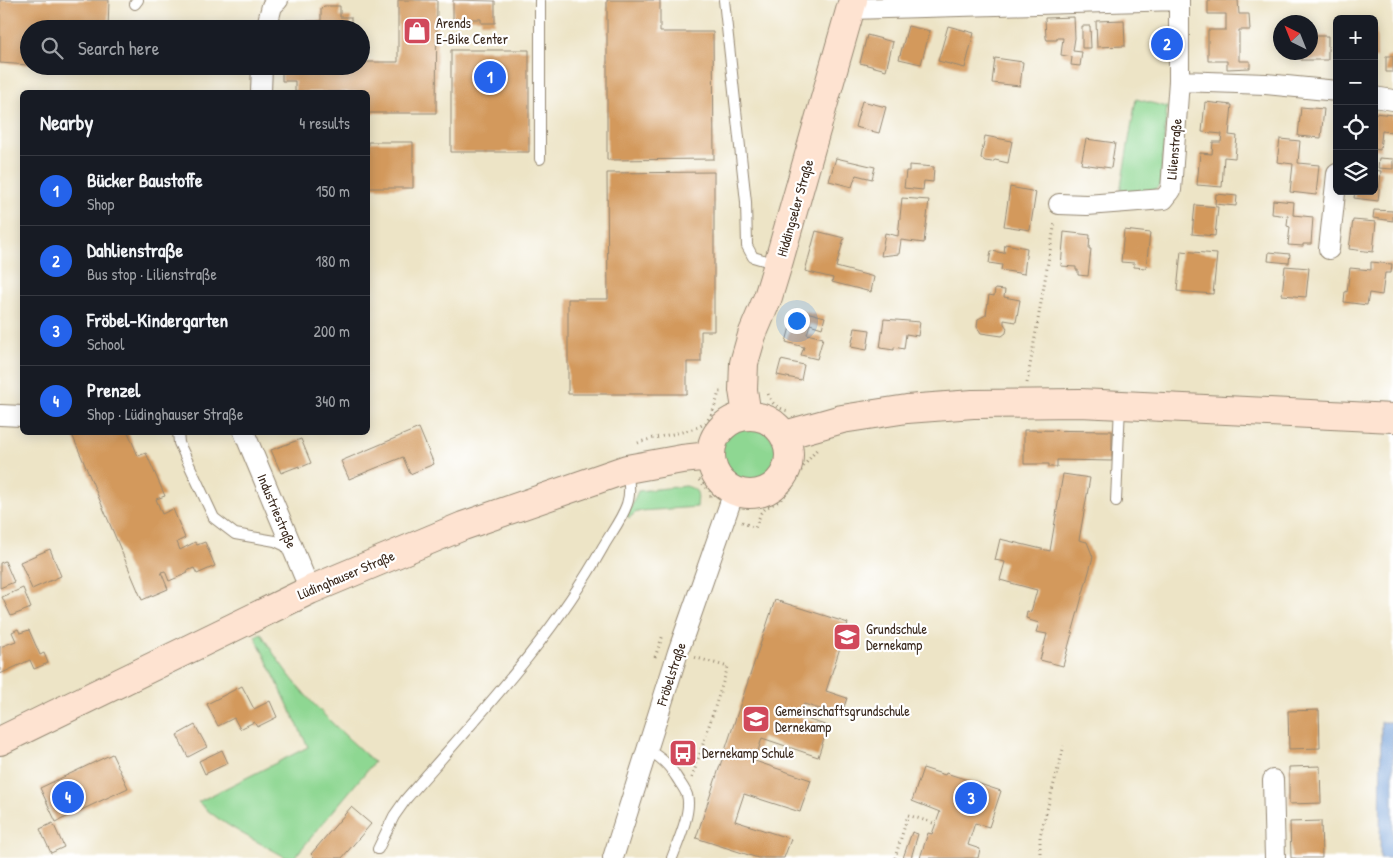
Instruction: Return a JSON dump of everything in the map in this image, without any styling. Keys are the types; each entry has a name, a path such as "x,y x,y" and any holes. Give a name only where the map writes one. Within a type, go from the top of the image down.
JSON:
{"street":[{"path":"268,20 272,6 278,0"},
{"name":"Lilienstraße","path":"852,4 1180,0 1179,82 1171,190 1164,199 1087,205 1059,204"},
{"name":"Hiddingseler Straße","path":"747,415 743,390 744,363 752,335 768,297 778,264 852,4"},
{"path":"261,90 262,75"},
{"path":"1179,82 1266,84 1333,91"},
{"path":"1378,98 1393,100"},
{"path":"1329,249 1335,195"},
{"path":"797,432 790,451 788,467 780,482 766,491 730,503 713,471 710,456 712,441 720,428 732,419 747,415 762,417 797,432 842,419 889,412 973,404 1120,404 1393,418"},
{"path":"0,416 20,416"},
{"name":"Industriestraße","path":"245,435 310,590"},
{"name":"Lüdinghauser Straße","path":"0,741 310,590 463,526 627,469 710,456"},
{"name":"Fröbelstraße","path":"613,858 678,652 730,503"},
{"path":"1273,780 1275,858"}],"lane":[{"path":"540,0 540,159"},
{"path":"724,0 746,202 747,246 753,257 778,264"},
{"path":"1116,501 1120,404"},
{"path":"178,435 179,443 214,518 234,534 275,541 293,550"},
{"path":"378,850 394,816 406,799 534,651 583,581 628,503 630,484 627,469"},
{"path":"646,750 659,756 668,764 687,794 686,814 672,858"}],"path":[{"path":"1027,385 1059,204"},
{"path":"692,478 699,479 710,491 711,502 708,510 730,503 755,528 761,514 767,507 779,501 790,490 803,467 818,450 819,446 797,432"},
{"path":"654,666 658,646 665,630"},
{"path":"658,646 728,667 687,794"},
{"path":"1040,858 1040,836 1064,746"},
{"path":"895,858 908,815 936,824"}],"green space":[{"path":"1136,99 1167,107 1160,185 1152,192 1120,192"},
{"path":"749,427 760,429 769,435 775,444 777,455 775,466 769,475 760,481 749,483 738,481 729,475 723,466 721,455 723,444 729,435 738,429"},
{"path":"686,486 696,491 697,507 641,511 629,518 627,516 638,491"},
{"path":"261,633 285,670 312,702 374,762 294,858 287,858 241,833 198,802 308,747 255,636"}],"water":[{"path":"1381,722 1393,722 1393,858 1380,858"}],"building":[{"path":"0,0 109,0 108,20 20,20 20,64 0,63"},
{"name":"Arends E-Bike Center","path":"398,0 437,0 436,113 370,113 370,90 295,90 295,81 282,81 282,75 370,75 370,62 398,62"},
{"path":"453,0 495,1 495,23 481,23 481,19 453,19"},
{"path":"607,0 660,0 660,32 713,32 714,159 607,160"},
{"path":"1208,0 1238,0 1239,14 1249,14 1250,30 1239,30 1239,61 1250,61 1250,68 1227,69 1227,61 1208,61 1208,30 1226,30 1226,14 1208,14"},
{"path":"324,6 340,6 340,17 351,17 351,20 321,20 321,9"},
{"path":"1074,17 1075,38 1073,51 1082,52 1080,66 1071,65 1072,57 1061,55 1063,38 1047,40 1046,38 1045,18"},
{"path":"1124,20 1125,46 1097,47 1096,21"},
{"path":"908,26 930,31 921,64 899,59"},
{"path":"948,26 974,33 965,68 938,61"},
{"path":"1082,26 1090,26 1091,48 1082,48"},
{"path":"867,35 893,42 886,70 860,63"},
{"path":"1318,36 1328,36 1328,60 1318,60"},
{"path":"451,50 529,50 529,152 451,152"},
{"path":"1386,56 1393,56 1393,72 1386,72"},
{"path":"995,58 1023,62 1020,86 992,83"},
{"path":"862,101 886,107 879,133 855,127"},
{"path":"1205,102 1232,105 1229,135 1237,136 1235,158 1224,157 1222,187 1197,185 1200,153 1212,154 1213,142 1221,142 1222,134 1202,132"},
{"path":"1301,107 1324,109 1321,138 1298,136"},
{"path":"1378,113 1393,115 1393,132 1382,131 1380,150 1378,150"},
{"path":"985,136 1012,141 1008,163 995,160 992,162 985,161 981,158"},
{"path":"1086,139 1115,143 1111,168 1081,164"},
{"path":"1280,139 1300,141 1298,163 1319,165 1316,195 1290,192 1293,164 1277,162"},
{"path":"370,142 413,142 413,188 370,188"},
{"path":"836,158 875,167 872,179 856,175 852,187 829,181"},
{"path":"1379,158 1393,159 1393,169 1378,168"},
{"path":"909,165 934,167 933,182 924,181 923,190 904,188 906,171 909,171"},
{"path":"1378,171 1381,171 1378,201 1354,198 1354,195 1378,195"},
{"path":"714,172 714,331 701,331 701,362 687,362 687,394 568,394 568,299 608,299 607,173"},
{"path":"1010,187 1036,192 1030,230 1004,226"},
{"path":"1216,194 1237,196 1236,206 1215,204"},
{"path":"902,198 929,200 924,243 901,240 899,254 881,256 885,233 898,236"},
{"path":"1273,200 1294,202 1293,215 1313,217 1311,244 1303,244 1303,246 1288,245 1290,227 1287,226 1288,216 1272,214"},
{"path":"1195,205 1218,207 1215,236 1192,234"},
{"path":"1374,210 1393,211 1393,221 1373,218"},
{"path":"1353,220 1376,222 1373,252 1349,249"},
{"path":"1124,230 1150,233 1146,268 1134,267 1134,263 1121,262"},
{"path":"816,231 844,238 836,267 874,277 871,292 832,282 833,278 805,271"},
{"path":"1064,232 1090,235 1089,249 1091,249 1088,276 1078,275 1076,267 1061,266"},
{"path":"1005,244 1027,248 1024,274 1001,270 1002,265 989,263 991,251 1004,253"},
{"path":"1181,251 1217,254 1213,294 1177,291"},
{"path":"1269,252 1290,254 1289,263 1268,261"},
{"path":"1371,262 1392,264 1391,273 1385,273 1382,295 1369,293 1367,305 1344,302 1350,268 1371,270"},
{"path":"1285,266 1309,268 1306,297 1282,295"},
{"path":"995,289 1005,290 1004,297 1020,300 1016,322 1004,320 1007,328 1006,333 1002,336 981,333 977,327 978,319 986,315 989,295 994,296"},
{"path":"795,309 825,317 822,328 810,324 807,334 823,338 817,359 801,355 804,347 786,342"},
{"path":"884,319 920,322 918,336 906,334 904,349 894,347 894,350 880,348"},
{"path":"855,328 870,330 867,350 851,347"},
{"path":"781,360 804,365 801,380 777,375"},
{"path":"419,428 434,464 410,474 403,457 349,479 341,461"},
{"path":"1024,430 1112,431 1112,461 1057,460 1057,467 1049,467 1049,464 1024,464"},
{"path":"72,435 129,435 138,456 146,453 165,496 156,499 162,514 173,509 185,538 177,542 180,550 195,542 197,545 205,542 215,566 197,574 194,568 187,571 188,573 169,581 165,571 161,572 168,589 142,600"},
{"path":"301,439 311,463 281,473 271,450"},
{"path":"1063,474 1090,478 1079,540 1087,542 1093,557 1063,666 1040,660 1047,634 1036,632 1039,623 1026,618 1027,611 1031,612 1037,590 1000,580 1005,562 995,560 1000,539 1050,551"},
{"path":"50,549 61,576 32,589 20,562"},
{"path":"5,561 14,582 0,588 0,563"},
{"path":"23,588 31,608 11,616 2,597"},
{"path":"775,600 848,623 826,691 847,698 841,716 804,704 800,717 828,726 818,757 762,738 755,761 811,780 800,812 744,794 735,821 791,839 784,858 758,858 696,838"},
{"path":"18,629 20,633 29,630 40,655 44,653 48,663 34,669 30,660 0,674 0,647 16,641 12,632"},
{"path":"242,686 254,709 270,701 277,717 257,727 254,722 240,729 234,718 218,726 207,704"},
{"path":"1319,710 1320,748 1289,749 1288,711"},
{"path":"195,725 207,747 188,757 177,735"},
{"path":"222,750 228,763 205,774 199,761"},
{"path":"112,754 128,788 56,822 40,788"},
{"path":"1320,766 1321,803 1289,804 1289,767"},
{"path":"923,768 945,775 946,773 1001,791 989,827 975,823 968,845 980,849 978,858 920,858 928,833 932,834 940,812 912,801"},
{"path":"351,807 371,824 342,858 315,858 311,854"},
{"path":"1321,821 1322,858 1291,858 1290,822"},
{"path":"53,823 64,847 51,853 40,829"},
{"path":"912,832 918,834 911,858 903,858"}],"place":[{"name":"Arends E-Bike Center","path":"417,31"},
{"name":"Dahlienstraße","path":"1167,44"},
{"name":"Bücker Baustoffe","path":"490,77"},
{"name":"Grundschule Dernekamp","path":"847,637"},
{"name":"Gemeinschaftsgrundschule Dernekamp","path":"756,719"},
{"name":"Dernekamp Schule","path":"683,753"},
{"name":"Prenzel","path":"68,797"},
{"name":"Fröbel-Kindergarten","path":"971,798"}]}
